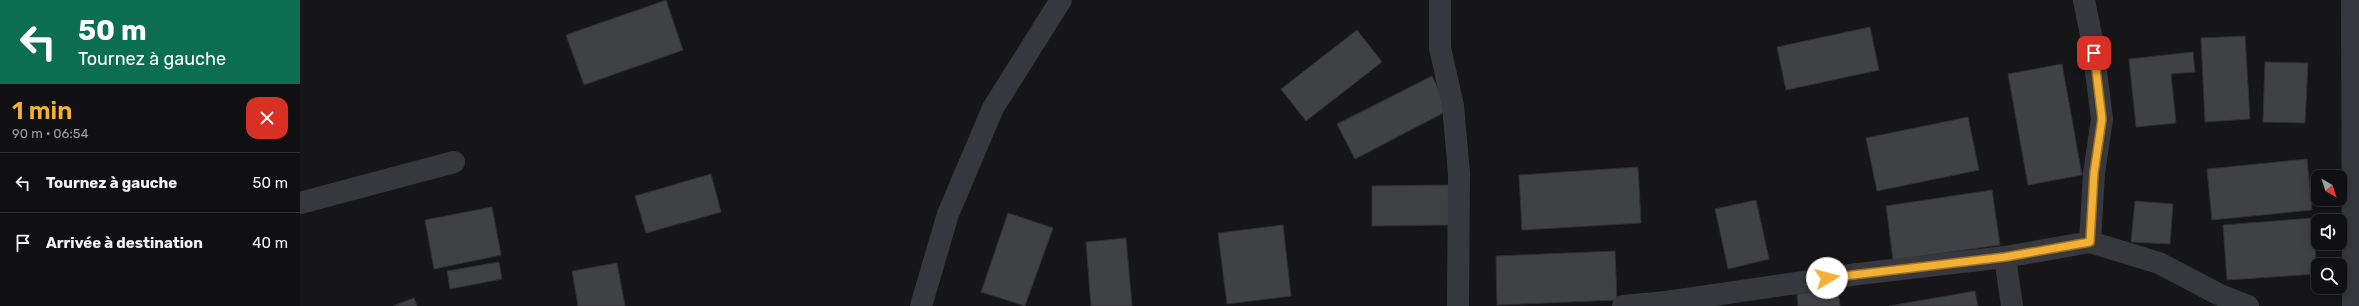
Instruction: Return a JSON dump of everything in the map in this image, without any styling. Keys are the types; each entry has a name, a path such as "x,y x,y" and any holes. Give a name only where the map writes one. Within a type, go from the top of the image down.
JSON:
{"street":[{"path":"921,306 948,214 993,108 1061,0"},
{"path":"1440,0 1440,48 1453,106 1459,173 1458,306"},
{"path":"2084,0 2092,40 2102,119 2094,173 2090,242"},
{"path":"2352,0 2353,306"},
{"path":"300,203 454,162"},
{"path":"1623,306 1666,304 1858,274 2005,257 2090,242 2159,263 2220,295 2248,306"},
{"path":"2005,257 2012,306"}],"building":[{"path":"666,0 683,50 584,85 566,35"},
{"path":"1870,27 1879,70 1786,90 1777,47"},
{"path":"1357,30 1382,62 1306,121 1281,89"},
{"path":"2245,36 2250,119 2205,122 2201,38"},
{"path":"2193,52 2195,72 2171,74 2176,123 2136,127 2129,59"},
{"path":"2265,62 2308,63 2305,123 2263,122"},
{"path":"2062,64 2082,175 2028,185 2008,74"},
{"path":"1432,76 1449,110 1355,159 1337,124"},
{"path":"1968,117 1979,170 1877,191 1866,138"},
{"path":"2307,159 2312,210 2212,220 2207,169"},
{"path":"1638,167 1641,223 1522,230 1519,175"},
{"path":"711,174 721,212 646,233 635,196"},
{"path":"1451,185 1451,225 1372,226 1372,186"},
{"path":"1992,190 2000,245 1893,260 1886,206"},
{"path":"1756,200 1769,259 1728,269 1715,209"},
{"path":"2135,201 2173,204 2170,244 2131,242"},
{"path":"492,207 501,255 434,269 425,220"},
{"path":"1008,213 1053,228 1025,306 981,292"},
{"path":"2311,218 2311,250 2315,250 2316,258 2311,258 2311,274 2227,280 2223,225"},
{"path":"1283,225 1291,296 1227,304 1218,233"},
{"path":"1126,238 1132,306 1091,306 1086,242"},
{"path":"1615,251 1617,300 1497,305 1496,256"},
{"path":"499,262 502,279 450,289 447,271"},
{"path":"617,263 625,306 578,306 572,271"},
{"path":"1838,289 1840,306 1798,306 1797,294"},
{"path":"1975,291 1978,306 1889,306"},
{"path":"414,298 417,306 393,306"}],"route":[{"path":"1827,278 2005,257 2090,242 2094,173 2102,119 2094,53"}]}
